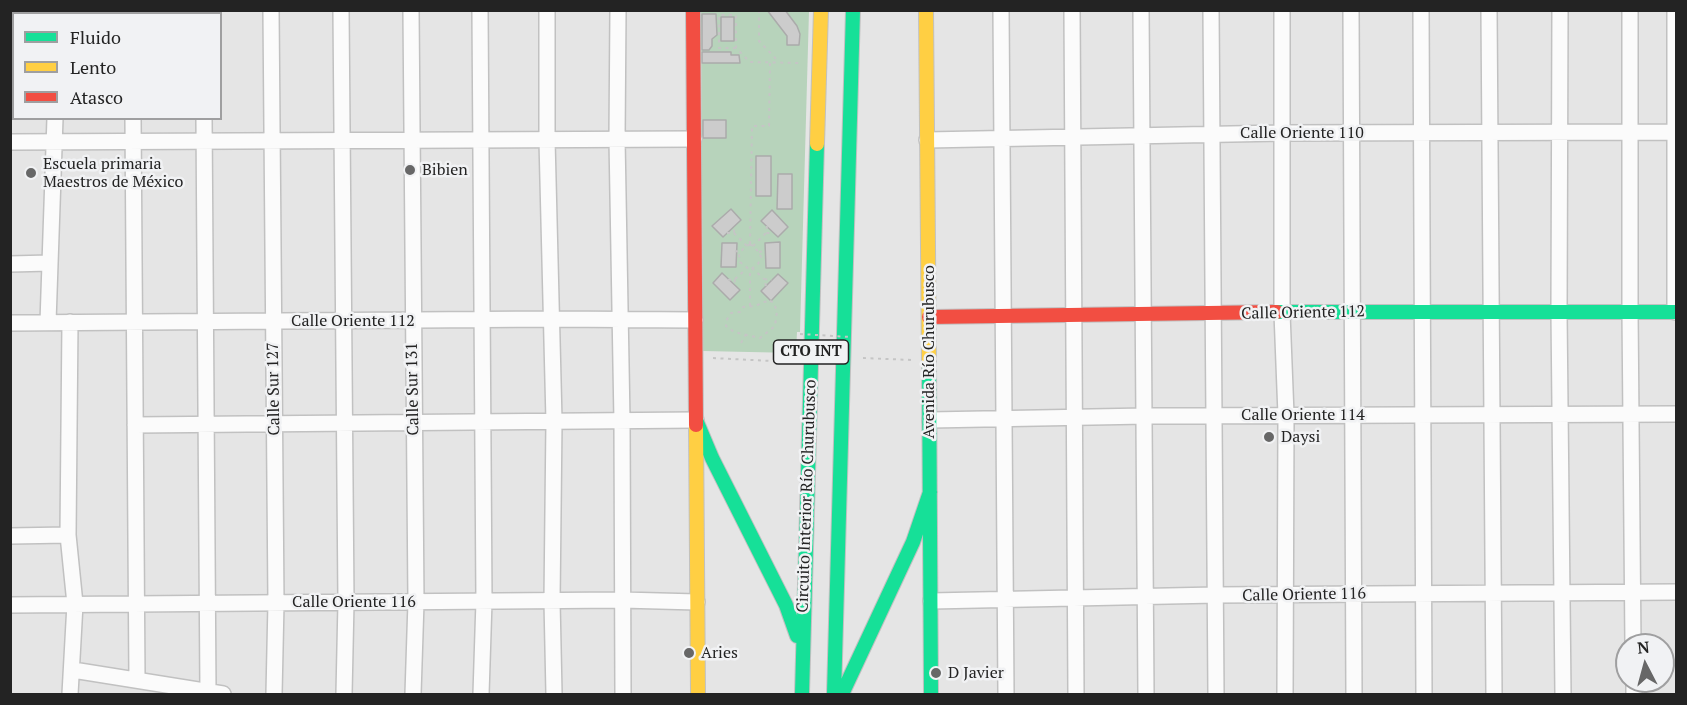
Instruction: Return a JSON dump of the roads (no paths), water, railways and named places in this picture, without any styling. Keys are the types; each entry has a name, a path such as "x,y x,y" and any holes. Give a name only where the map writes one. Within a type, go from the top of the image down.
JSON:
{"main road":[{"path":"693,10 698,694"},
{"name":"Circuito Interior Río Churubusco","path":"802,694 820,10"},
{"name":"Circuito Interior Río Churubusco","path":"834,694 853,10"},
{"name":"Avenida Río Churubusco","path":"926,10 931,694"},
{"name":"Calle Oriente 112","path":"929,316 1352,311 1676,312"},
{"path":"696,420 712,458 786,605 803,655"},
{"path":"842,694 913,542 930,492"}],"street":[{"name":"Calle Sur 127","path":"271,10 276,603 274,694"},
{"path":"341,10 345,694"},
{"name":"Calle Sur 131","path":"411,10 416,602 413,694"},
{"path":"480,10 484,602 481,694"},
{"path":"547,10 547,140 554,421 552,601 554,694"},
{"path":"618,10 617,139 622,421 623,694"},
{"path":"1001,10 1006,694"},
{"path":"1072,10 1076,694"},
{"path":"1141,10 1146,416 1146,694"},
{"path":"1211,10 1216,694"},
{"path":"1282,10 1282,313 1286,415 1285,694"},
{"path":"1351,10 1354,694"},
{"path":"1421,10 1424,694"},
{"path":"1489,10 1494,694"},
{"path":"1560,10 1558,312 1563,694"},
{"path":"1630,10 1630,311 1634,633"},
{"path":"1675,10 1676,312"},
{"path":"48,322 55,120"},
{"path":"133,120 137,679"},
{"path":"73,670 137,679 179,691 215,693 208,602 204,120"},
{"name":"Calle Oriente 110","path":"927,140 1281,133 1676,132"},
{"path":"10,142 694,139"},
{"path":"10,264 50,263"},
{"name":"Calle Oriente 112","path":"10,323 481,319 695,320"},
{"path":"70,322 68,535 75,604 70,694"},
{"name":"Calle Oriente 114","path":"930,420 1146,416 1677,414"},
{"path":"135,424 696,420"},
{"path":"10,536 68,535"},
{"name":"Calle Oriente 116","path":"931,601 1216,595 1677,592"},
{"name":"Calle Oriente 116","path":"10,605 622,600 697,602"}],"place":[{"name":"Bibien","path":"410,170"},
{"name":"Escuela primaria Maestros de México","path":"31,173"},
{"name":"Daysi","path":"1269,437"},
{"name":"Aries","path":"689,653"},
{"name":"D Javier","path":"936,673"}]}
